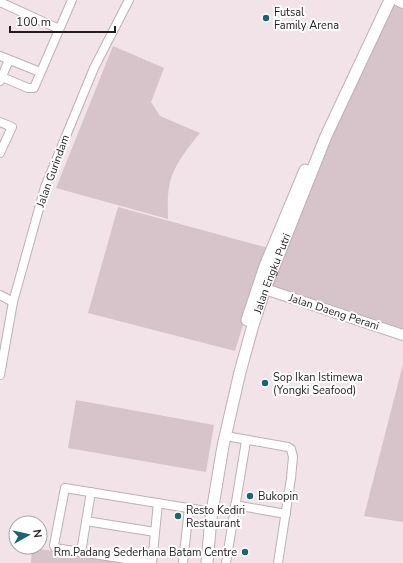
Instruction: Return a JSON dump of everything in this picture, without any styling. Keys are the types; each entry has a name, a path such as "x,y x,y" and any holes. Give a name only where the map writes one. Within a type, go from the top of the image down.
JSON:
{"main road":[{"name":"Jalan Engku Putri","path":"200,563 206,511 224,412 238,352 258,287 321,130 382,0"},
{"name":"Jalan Engku Putri","path":"208,563 211,518 226,436 240,372 253,325 326,136 390,0"}],"street":[{"path":"9,60 1,80 28,88 33,88 72,0"},
{"name":"Jalan Gurindam","path":"0,375 13,302 45,186 94,68 129,0"},
{"path":"397,0 403,3"},
{"path":"0,2 59,29"},
{"path":"0,56 40,72"},
{"path":"0,122 12,127 2,143 0,153"},
{"name":"Jalan Daeng Perani","path":"266,290 403,335"},
{"path":"0,295 13,302"},
{"path":"226,436 246,441 288,447 291,449 293,458 292,478 278,563"},
{"path":"226,563 246,441"},
{"path":"158,503 151,563 55,548 54,545 64,489 67,487 206,511"},
{"path":"81,552 91,492"},
{"path":"235,505 286,514"},
{"path":"183,563 189,508"},
{"path":"86,521 155,532"}],"shaded area":[{"path":"393,0 403,6 403,333 270,287 329,136"},
{"path":"113,46 164,68 151,102 160,116 200,133 190,145 173,173 168,192 168,219 56,188"},
{"path":"118,207 268,248 235,351 88,313"},
{"path":"403,364 403,522 364,516"},
{"path":"76,400 214,425 206,472 68,448"},
{"path":"48,550 138,563 31,563 32,555 48,555"}],"place":[{"name":"Futsal Family Arena","path":"266,18"},
{"name":"Sop Ikan Istimewa (Yongki Seafood)","path":"265,383"},
{"name":"Bukopin","path":"250,496"},
{"name":"Resto Kediri Restaurant","path":"178,516"},
{"name":"Rm.Padang Sederhana Batam Centre","path":"245,552"}]}
